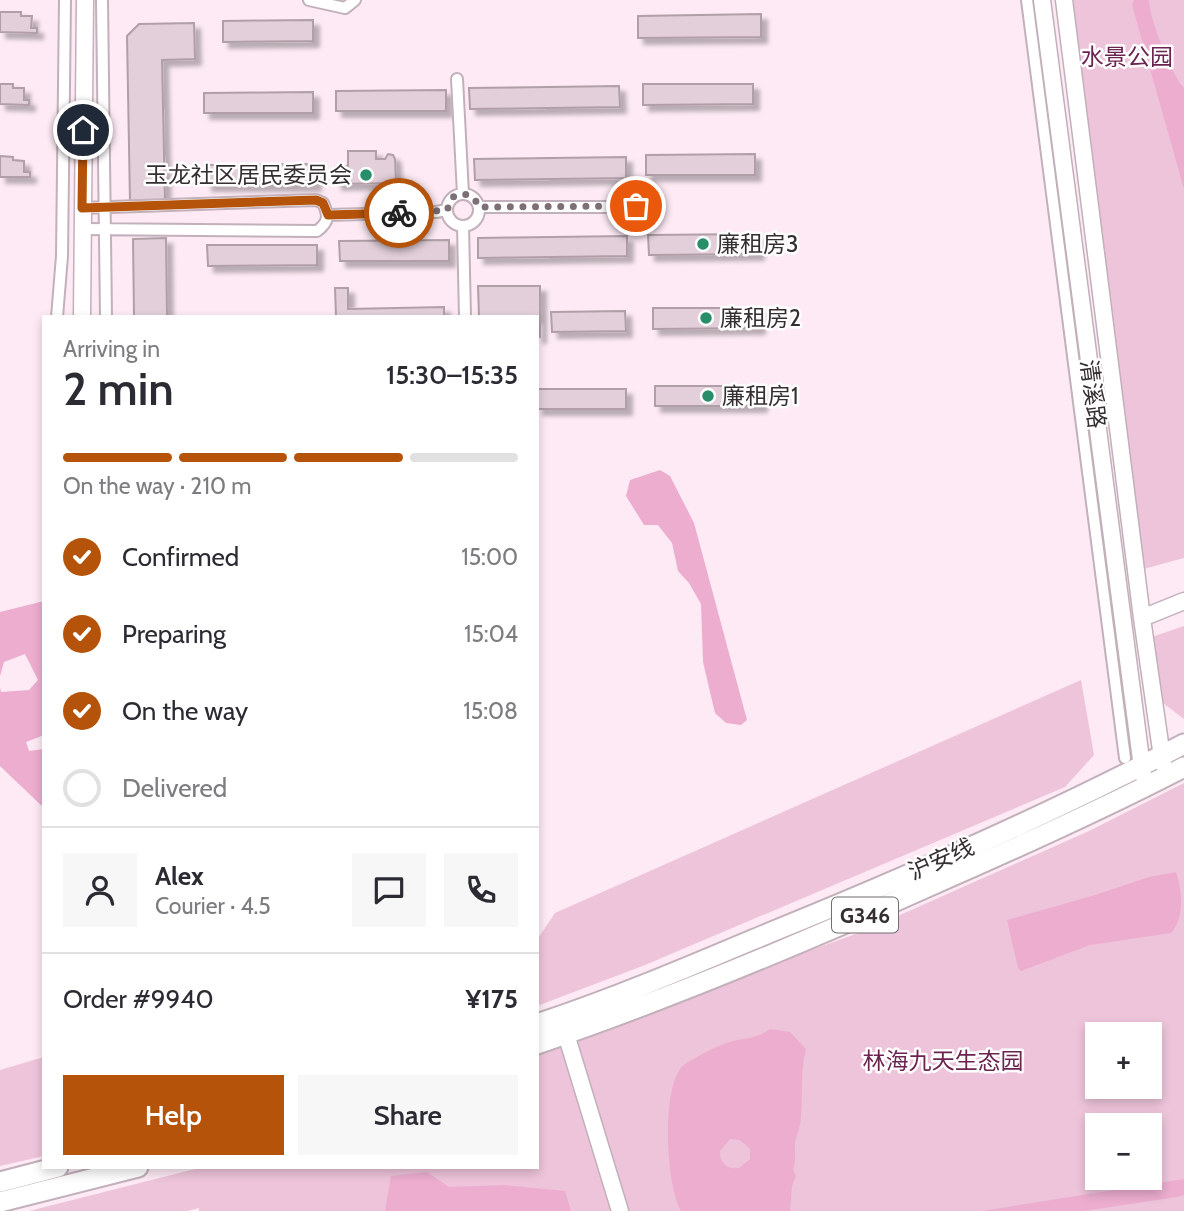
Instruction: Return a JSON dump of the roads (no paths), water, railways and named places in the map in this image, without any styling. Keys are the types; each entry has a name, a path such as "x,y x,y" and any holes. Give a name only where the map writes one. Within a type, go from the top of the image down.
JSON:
{"highway":[{"name":"沪安线","path":"539,1023 860,896 1133,762 1162,755 1184,744"},
{"name":"沪安线","path":"539,1043 717,976 866,914 1046,835 1184,767"},
{"path":"0,1182 50,1169"},
{"path":"0,1202 130,1169"}],"main road":[{"path":"82,315 85,0"},
{"name":"清溪路","path":"1042,0 1133,762 1144,788"},
{"name":"清溪路","path":"1064,0 1142,618 1165,777"},
{"path":"1142,618 1184,601"},
{"path":"566,1034 620,1211"}],"street":[{"path":"57,315 62,256 65,0"},
{"path":"102,0 106,315"},
{"path":"309,0 345,8 355,0"},
{"path":"1027,0 1133,762"},
{"path":"457,79 463,194"},
{"path":"463,194 473,198 479,207 479,213 473,222 463,226 450,219 447,210 453,197 463,194"},
{"path":"82,208 316,200 323,203 328,215 325,225 317,231 82,229"},
{"path":"479,207 636,206"},
{"path":"328,215 447,210"},
{"path":"463,226 465,315"}],"place":[{"name":"玉龙社区居民委员会","path":"366,175"},
{"name":"廉租房3","path":"703,244"},
{"name":"廉租房2","path":"706,318"},
{"name":"廉租房1","path":"708,396"}],"park label":[{"name":"水景公园","path":"1127,57"},
{"name":"林海九天生态园","path":"943,1061"}]}
